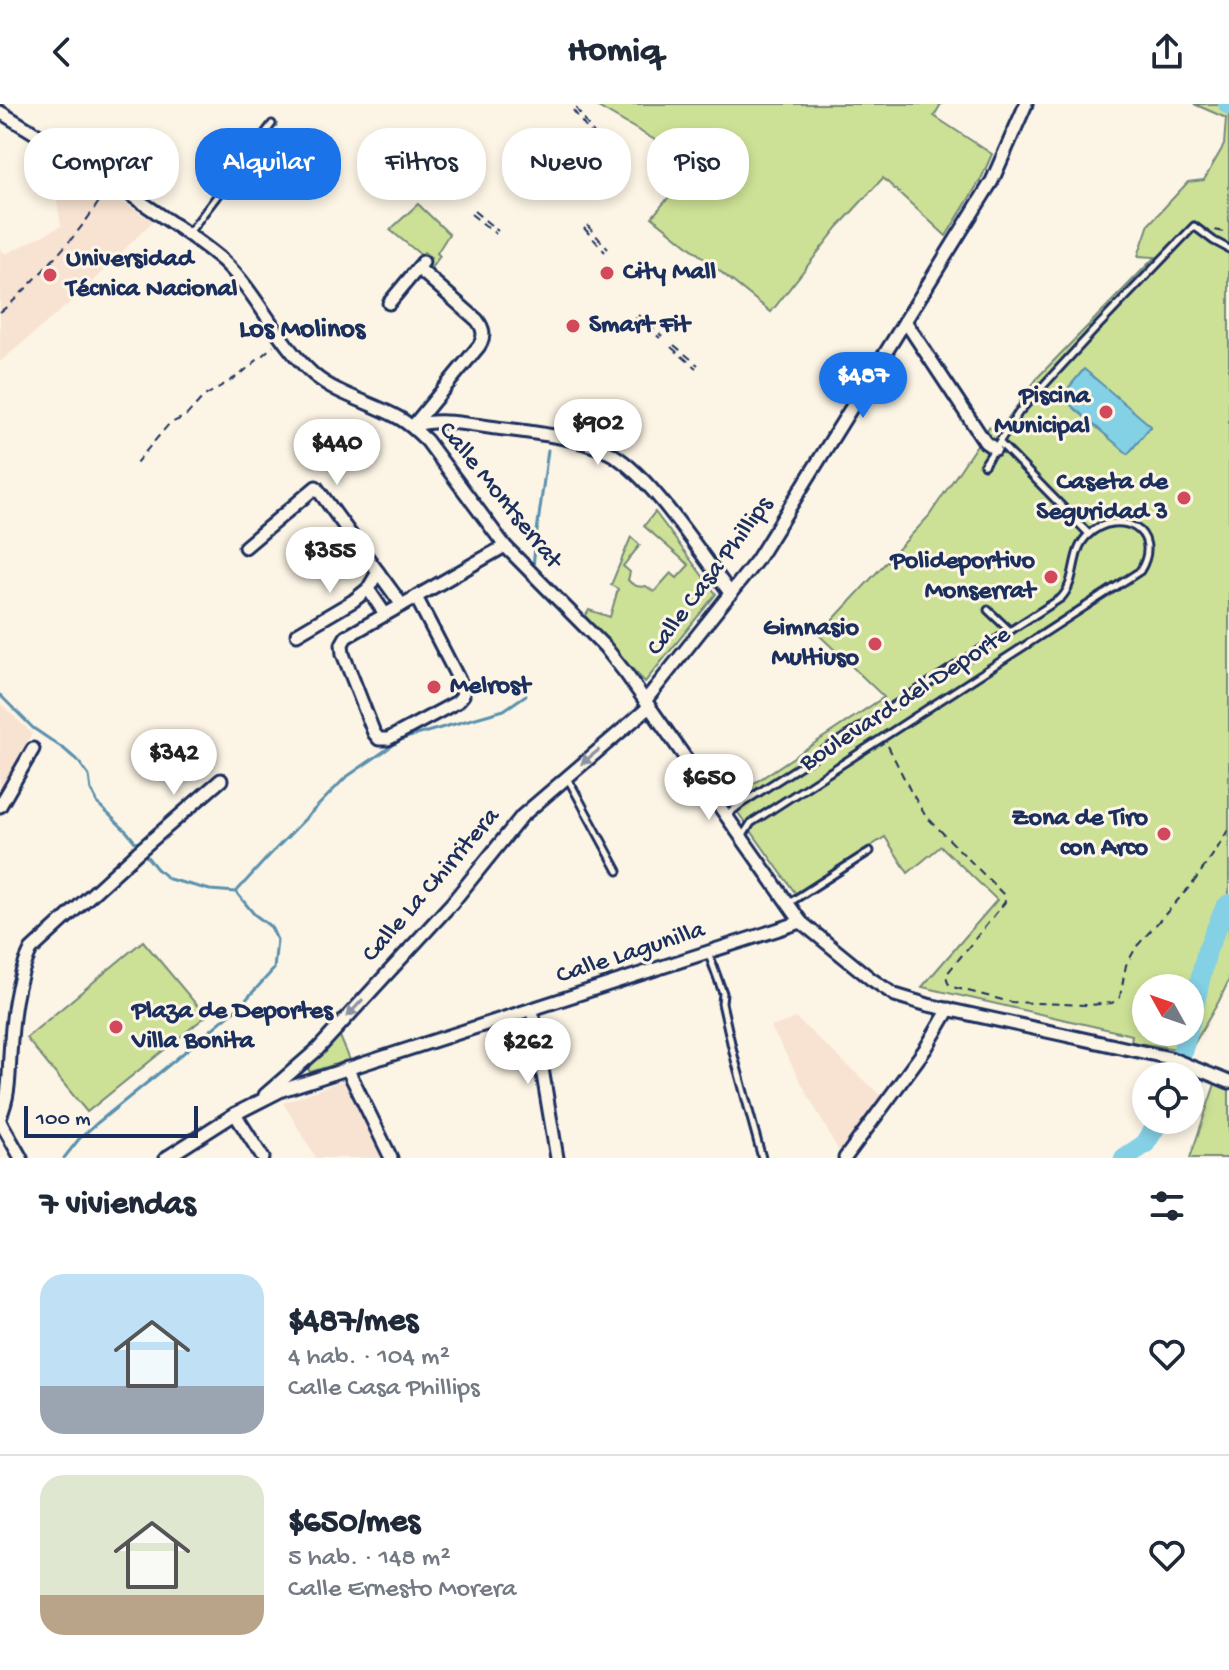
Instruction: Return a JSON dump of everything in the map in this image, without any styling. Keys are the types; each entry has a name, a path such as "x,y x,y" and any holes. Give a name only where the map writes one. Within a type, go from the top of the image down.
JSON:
{"street":[{"name":"Calle Casa Phillips","path":"647,704 750,571 774,534 992,181 1026,104"},
{"name":"Calle Montserrat","path":"0,112 26,128"},
{"name":"Calle Montserrat","path":"139,200 222,260 301,362 326,384 389,413 412,426 427,441 505,546 605,647 801,922 871,979 895,995 928,1005 1170,1058 1229,1082"},
{"path":"389,303 421,265 477,320 483,331 479,346 412,426"},
{"path":"905,321 985,442 997,446"},
{"path":"412,426 436,421 523,431 605,451 625,463 655,494 731,594"},
{"path":"245,547 316,487 402,605"},
{"path":"416,597 461,684 463,695 457,702 388,739 379,739 343,654 342,644 346,637 505,546"},
{"path":"297,634 353,601 368,589 378,572"},
{"path":"368,589 385,614"},
{"name":"Calle La Chirritera","path":"256,1103 318,1049 452,903 522,816 647,704"},
{"path":"0,806 33,749"},
{"path":"21,1158 0,1119 6,1105 15,1008 27,957 47,933 221,780"},
{"name":"Calle Lagunilla","path":"166,1158 235,1114 282,1090 801,922"},
{"path":"532,1009 557,1158"},
{"path":"845,1158 926,1048 949,1009"},
{"path":"347,1068 391,1158"},
{"path":"235,1114 263,1158"}],"lane":[{"path":"188,234 272,124"},
{"path":"984,465 1019,412 1194,226 1229,249"},
{"path":"997,446 1089,534"},
{"name":"Boulevard del Deporte","path":"726,816 1061,598 1072,580 1079,547 1089,534 1112,523 1125,522 1137,529 1146,542 1148,552 1140,571 751,823 741,838"},
{"path":"988,610 1010,631"},
{"path":"567,776 618,871"},
{"path":"789,904 870,851"},
{"path":"708,952 723,993 722,1003 734,1056 762,1158"}],"path":[{"path":"574,109 588,128"},
{"path":"0,312 68,244 100,200"},
{"path":"472,212 497,233"},
{"path":"585,226 606,251"},
{"path":"636,316 661,337"},
{"path":"136,463 169,424 186,416 203,397 241,374 282,337"},
{"path":"672,346 697,367"},
{"path":"884,738 925,815 1006,898 946,975 952,987 983,996 1011,1002 1062,1005 1112,1003 1120,997 1126,965 1137,946 1193,883 1229,828"}],"shaded area":[{"name":"Universidad Técnica Nacional","path":"57,200 120,200 153,221 78,296 0,362 0,249 6,254 61,226"},
{"path":"0,703 32,733 0,792"},
{"path":"796,1018 881,1096 840,1154 771,1027"},
{"path":"346,1079 384,1158 316,1158 283,1103"}],"green space":[{"path":"593,104 941,104 934,116 992,154 981,179 946,236 883,178 838,227 771,312 652,217 666,200 749,200 749,128 647,128 647,135"},
{"name":"Polideportivo Monserrat","path":"1194,104 1229,104 1229,980 1204,1027 1204,974 1132,974 1132,1035 922,987 997,900 941,846 908,873 885,837 796,894 729,800 884,697 819,635 929,516 989,427 997,433 1039,376 1155,257 1138,256 1149,224 1188,182 1204,180 1224,145 1226,118"},
{"path":"418,204 449,234 431,268 427,264 431,258 424,252 421,255 390,230"},
{"path":"655,512 716,594 645,682 584,619 589,610 610,617 618,589 611,585 631,537 640,545 623,566 630,572 628,580 634,585 646,586 654,592 671,573 677,578 689,565 644,526"},
{"name":"Plaza de Deportes Villa Bonita","path":"143,941 206,1016 87,1112 26,1038"},
{"path":"339,1034 350,1060 310,1072 308,1069"},
{"name":"Polideportivo Monserrat","path":"1157,1046 1193,1046 1190,1051"},
{"path":"1215,1084 1229,1090 1229,1158 1190,1158 1198,1134 1204,1134 1204,1117"}],"water":[{"name":"Piscina Municipal","path":"1084,369 1151,426 1128,454 1061,397"}],"waterway":[{"path":"533,568 548,450"},
{"path":"0,695 33,728 79,762 89,776 98,804 127,832 157,869 169,879 210,890 236,892"},
{"path":"236,892 345,778 402,739 504,710 526,695"},
{"path":"64,1158 96,1124 242,1004 274,969 277,940 271,927 254,914 236,892"},
{"path":"1201,974 1207,950 1229,904"},
{"path":"1179,1062 1184,1046"},
{"path":"1124,1158 1145,1144 1151,1134"}],"place":[{"name":"City Mall","path":"607,273"},
{"name":"Universidad Técnica Nacional","path":"50,275"},
{"name":"Smart Fit","path":"573,326"},
{"name":"Piscina Municipal","path":"1106,412"},
{"name":"Caseta de Seguridad 3","path":"1184,498"},
{"name":"Polideportivo Monserrat","path":"1051,577"},
{"name":"Gimnasio Multiuso","path":"875,644"},
{"name":"Melrost","path":"434,687"},
{"name":"Zona de Tiro con Arco","path":"1164,834"},
{"name":"Plaza de Deportes Villa Bonita","path":"116,1027"}],"district":[{"name":"Los Molinos","path":"302,330"}]}
